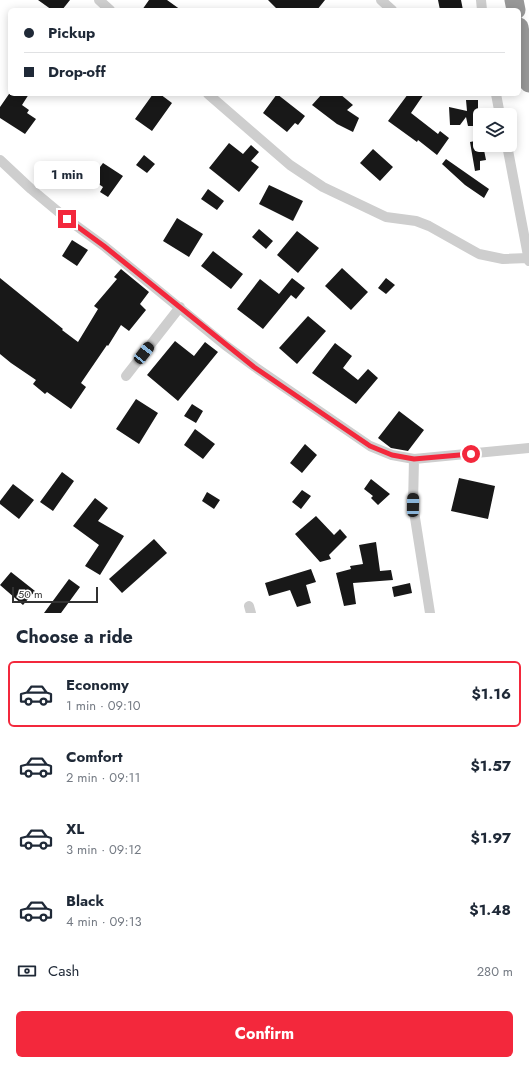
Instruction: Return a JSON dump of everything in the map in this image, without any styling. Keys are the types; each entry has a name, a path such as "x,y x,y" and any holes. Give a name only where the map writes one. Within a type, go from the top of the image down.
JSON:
{"highway":[{"path":"521,38 529,83"}],"street":[{"path":"99,0 108,8"},
{"path":"381,0 390,8"},
{"path":"210,96 290,165 323,187 386,217 416,221 428,226 479,254 504,259 529,260 508,152"},
{"path":"496,96 499,108"},
{"path":"0,160 67,219 104,246 254,367 370,446 392,455 414,459 529,448"},
{"path":"126,376 180,307"},
{"path":"414,459 413,505 430,613"}],"building":[{"path":"38,0 70,0 64,8 49,8"},
{"path":"149,0 167,0 178,8 143,8"},
{"path":"268,0 325,0 319,8 276,8"},
{"path":"438,0 461,0 463,8 440,8"},
{"path":"8,95 28,96 22,105 29,110 27,113 36,119 25,134 0,118 0,107"},
{"path":"152,96 163,96 172,103 152,131 135,119"},
{"path":"276,96 280,96 305,116 298,125 295,123 287,132 263,113"},
{"path":"320,96 342,96 353,105 347,110 359,118 353,132 337,124 312,105"},
{"path":"407,96 423,96 411,113 438,134 440,131 449,138 437,155 418,140 417,142 388,121"},
{"path":"466,100 478,100 478,108 473,108 473,126 468,126 466,117 460,125 450,125 449,107 467,111"},
{"path":"473,141 473,152 484,152 486,160 480,161 480,170 475,171 470,142"},
{"path":"229,143 243,154 251,145 259,152 251,161 259,167 239,192 209,168"},
{"path":"373,149 393,167 380,181 360,163"},
{"path":"144,155 155,164 147,173 136,165"},
{"path":"446,159 489,189 484,198 465,185 442,164"},
{"path":"103,163 123,176 108,197 100,192 103,187 91,179"},
{"path":"269,185 303,201 293,221 259,204"},
{"path":"208,189 224,201 217,210 201,199"},
{"path":"177,218 203,234 189,257 163,241"},
{"path":"259,229 273,241 266,249 252,237"},
{"path":"297,231 319,248 298,273 277,255"},
{"path":"72,240 88,250 77,266 62,256"},
{"path":"213,251 243,274 231,289 201,266"},
{"path":"342,268 368,292 351,310 325,286"},
{"path":"121,269 149,292 140,304 146,310 129,331 121,325 108,346 107,345 81,383 86,387 71,409 47,392 45,394 33,384 36,380 0,354 0,278 78,342 98,309 94,306 117,279 114,277"},
{"path":"292,278 305,288 296,299 291,295 263,329 237,309 260,279 279,294"},
{"path":"386,278 395,285 386,294 378,288"},
{"path":"308,316 326,331 297,364 279,348"},
{"path":"175,341 194,356 205,342 218,352 178,401 147,375"},
{"path":"335,343 352,356 343,368 358,380 368,369 378,378 356,404 312,373"},
{"path":"136,399 158,413 139,444 116,429"},
{"path":"192,404 203,411 196,423 184,416"},
{"path":"399,411 424,430 408,451 391,448 378,438"},
{"path":"195,429 215,444 203,459 184,445"},
{"path":"305,444 317,455 302,473 290,463"},
{"path":"62,472 74,481 53,511 40,502"},
{"path":"459,478 495,486 488,519 451,511"},
{"path":"371,479 390,494 378,505 371,498 373,496 364,489"},
{"path":"13,484 34,500 19,519 0,504 0,501"},
{"path":"302,490 311,496 301,509 292,502"},
{"path":"207,492 220,500 214,509 202,501"},
{"path":"95,498 108,508 98,521 124,536 100,575 85,566 99,545 73,526"},
{"path":"316,516 334,535 340,529 347,537 329,555 331,559 320,562 295,534"},
{"path":"154,539 167,553 122,593 109,579"},
{"path":"376,542 380,571 391,570 393,580 353,583 356,604 344,606 336,573 351,569 350,566 363,564 359,545"},
{"path":"311,569 316,582 306,585 311,603 297,607 290,590 269,596 265,583"},
{"path":"11,572 35,591 23,605 0,585"},
{"path":"69,579 80,587 61,613 44,613"},
{"path":"410,583 412,593 394,597 392,587"}],"route":[{"path":"67,219 104,246 254,367 370,446 392,455 414,459 471,454"}]}
